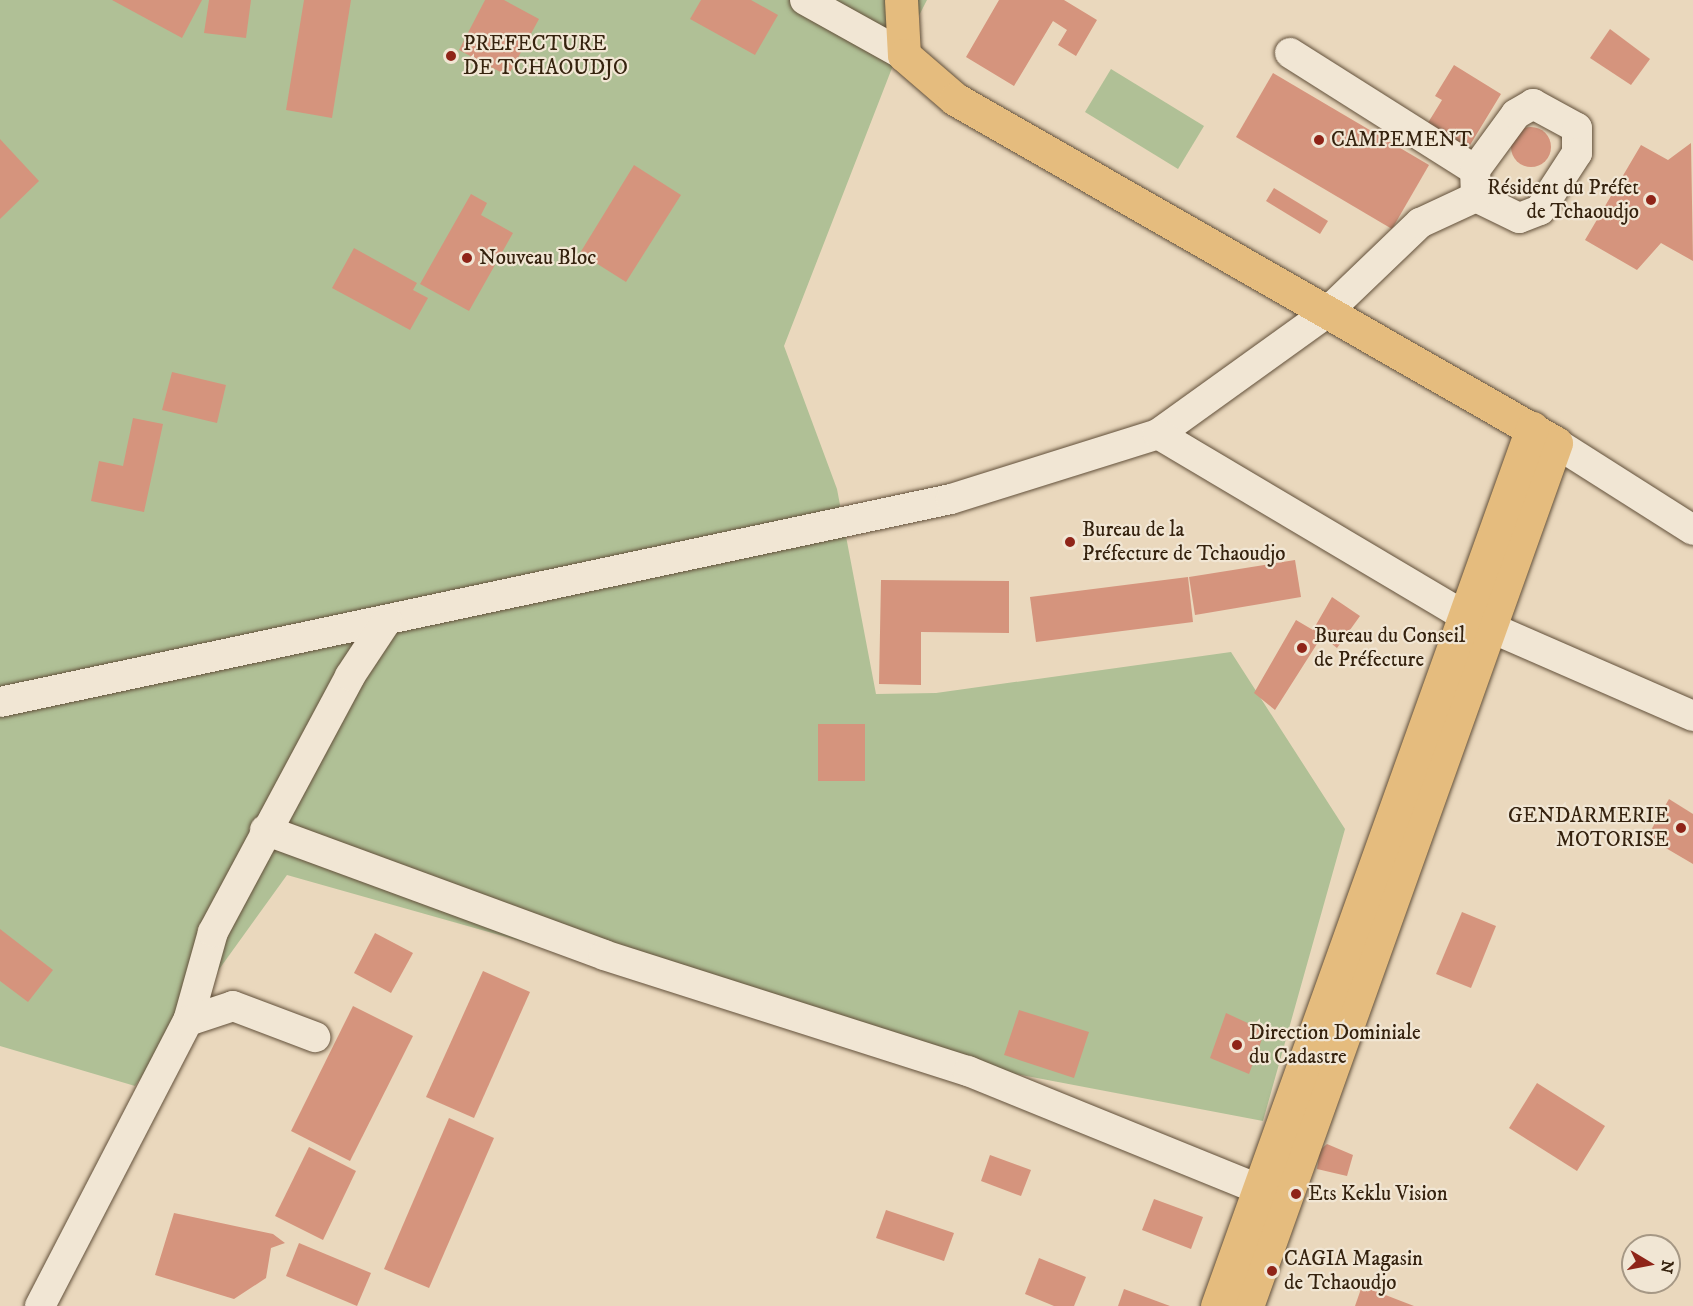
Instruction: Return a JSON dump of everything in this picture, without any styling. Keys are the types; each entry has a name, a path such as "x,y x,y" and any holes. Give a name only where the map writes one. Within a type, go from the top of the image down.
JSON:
{"main road":[{"path":"901,0 904,55 955,99 1325,314 1544,436 1477,622 1259,1189 1217,1306"},
{"path":"1247,1306 1477,622"}],"street":[{"path":"805,0 904,55"},
{"path":"0,702 951,499 1158,434 1325,314 1420,223 1475,183 1290,52"},
{"path":"1158,434 1477,622 1693,716"},
{"path":"1544,436 1693,530"},
{"path":"40,1306 188,1021 213,932 265,830 387,620"},
{"path":"265,830 604,955 968,1071 1259,1189"},
{"path":"188,1021 233,1006 315,1037"}],"green space":[{"path":"0,0 927,0 892,68 784,346 837,489 876,694 936,693 1231,652 1345,829 1263,1121 942,1060 287,875 135,1086 0,1046"},
{"path":"1111,69 1204,126 1178,169 1085,112"}],"building":[{"path":"112,0 202,0 182,38"},
{"path":"209,0 251,0 246,38 204,33"},
{"path":"304,0 351,0 332,118 286,110"},
{"path":"485,0 504,0 539,19 508,76 459,50"},
{"path":"701,0 751,0 778,15 755,55 690,19"},
{"path":"999,0 1064,0 1097,20 1076,56 1058,45 1067,30 1053,21 1014,86 966,57"},
{"path":"1610,29 1650,59 1631,85 1590,58"},
{"path":"1454,65 1501,94 1467,150 1426,126 1442,100 1435,96"},
{"path":"1273,73 1429,165 1392,229 1236,137"},
{"path":"1531,127 1539,128 1545,133 1550,139 1550,155 1545,161 1539,166 1531,167 1523,166 1517,161 1512,155 1511,147 1512,139 1517,133 1523,128"},
{"path":"0,139 39,181 0,219"},
{"name":"Résident du Préfet de Tchaoudjo","path":"1691,143 1693,261 1661,243 1637,270 1585,240 1641,145 1668,160"},
{"path":"634,165 681,195 626,282 580,253"},
{"path":"1274,188 1328,221 1320,234 1266,201"},
{"name":"Nouveau Bloc","path":"471,194 487,203 481,215 513,233 469,311 420,284"},
{"path":"354,248 417,283 413,290 428,298 410,330 332,288"},
{"path":"172,372 226,385 217,423 162,410"},
{"path":"133,418 163,424 144,512 91,501 99,461 123,466"},
{"path":"1295,560 1301,597 1195,615 1189,577"},
{"path":"1188,577 1193,622 1036,642 1030,597"},
{"path":"881,580 1009,581 1009,633 921,632 921,685 879,684"},
{"path":"1332,597 1360,616 1337,648 1322,636 1275,710 1254,693 1296,620 1313,630"},
{"path":"818,724 865,724 865,781 818,781"},
{"path":"1669,799 1693,814 1693,864 1647,837"},
{"path":"1462,912 1496,926 1471,988 1436,974"},
{"path":"0,929 53,970 28,1002 0,981"},
{"path":"375,933 413,953 391,993 354,973"},
{"path":"483,971 530,992 474,1118 426,1097"},
{"path":"353,1006 413,1036 350,1161 291,1131"},
{"path":"1019,1010 1089,1032 1074,1078 1004,1055"},
{"path":"1226,1013 1265,1031 1249,1074 1210,1058"},
{"path":"1537,1083 1605,1126 1577,1171 1509,1128"},
{"path":"449,1118 494,1138 429,1288 384,1269"},
{"path":"1327,1144 1353,1155 1347,1176 1317,1169 1320,1150"},
{"path":"309,1147 356,1171 323,1240 275,1216"},
{"path":"990,1155 1031,1170 1021,1196 981,1181"},
{"path":"1154,1199 1203,1217 1191,1249 1142,1230"},
{"path":"886,1210 954,1233 944,1261 876,1238"},
{"path":"174,1213 273,1234 285,1243 271,1248 266,1278 234,1299 155,1275"},
{"path":"299,1243 371,1273 357,1306 286,1276"},
{"path":"1039,1258 1086,1277 1074,1306 1054,1306 1025,1294"},
{"path":"1362,1286 1414,1306 1355,1306"},
{"path":"1124,1289 1170,1306 1118,1306"}],"place":[{"name":"PREFECTURE DE TCHAOUDJO","path":"451,56"},
{"name":"CAMPEMENT","path":"1319,140"},
{"name":"Résident du Préfet de Tchaoudjo","path":"1651,200"},
{"name":"Nouveau Bloc","path":"467,258"},
{"name":"Bureau de la Préfecture de Tchaoudjo","path":"1070,542"},
{"name":"Bureau du Conseil de Préfecture","path":"1302,648"},
{"name":"GENDARMERIE MOTORISE","path":"1681,828"},
{"name":"Direction Dominiale du Cadastre","path":"1237,1045"},
{"name":"Ets Keklu Vision","path":"1296,1194"},
{"name":"CAGIA Magasin de Tchaoudjo","path":"1272,1271"}]}
